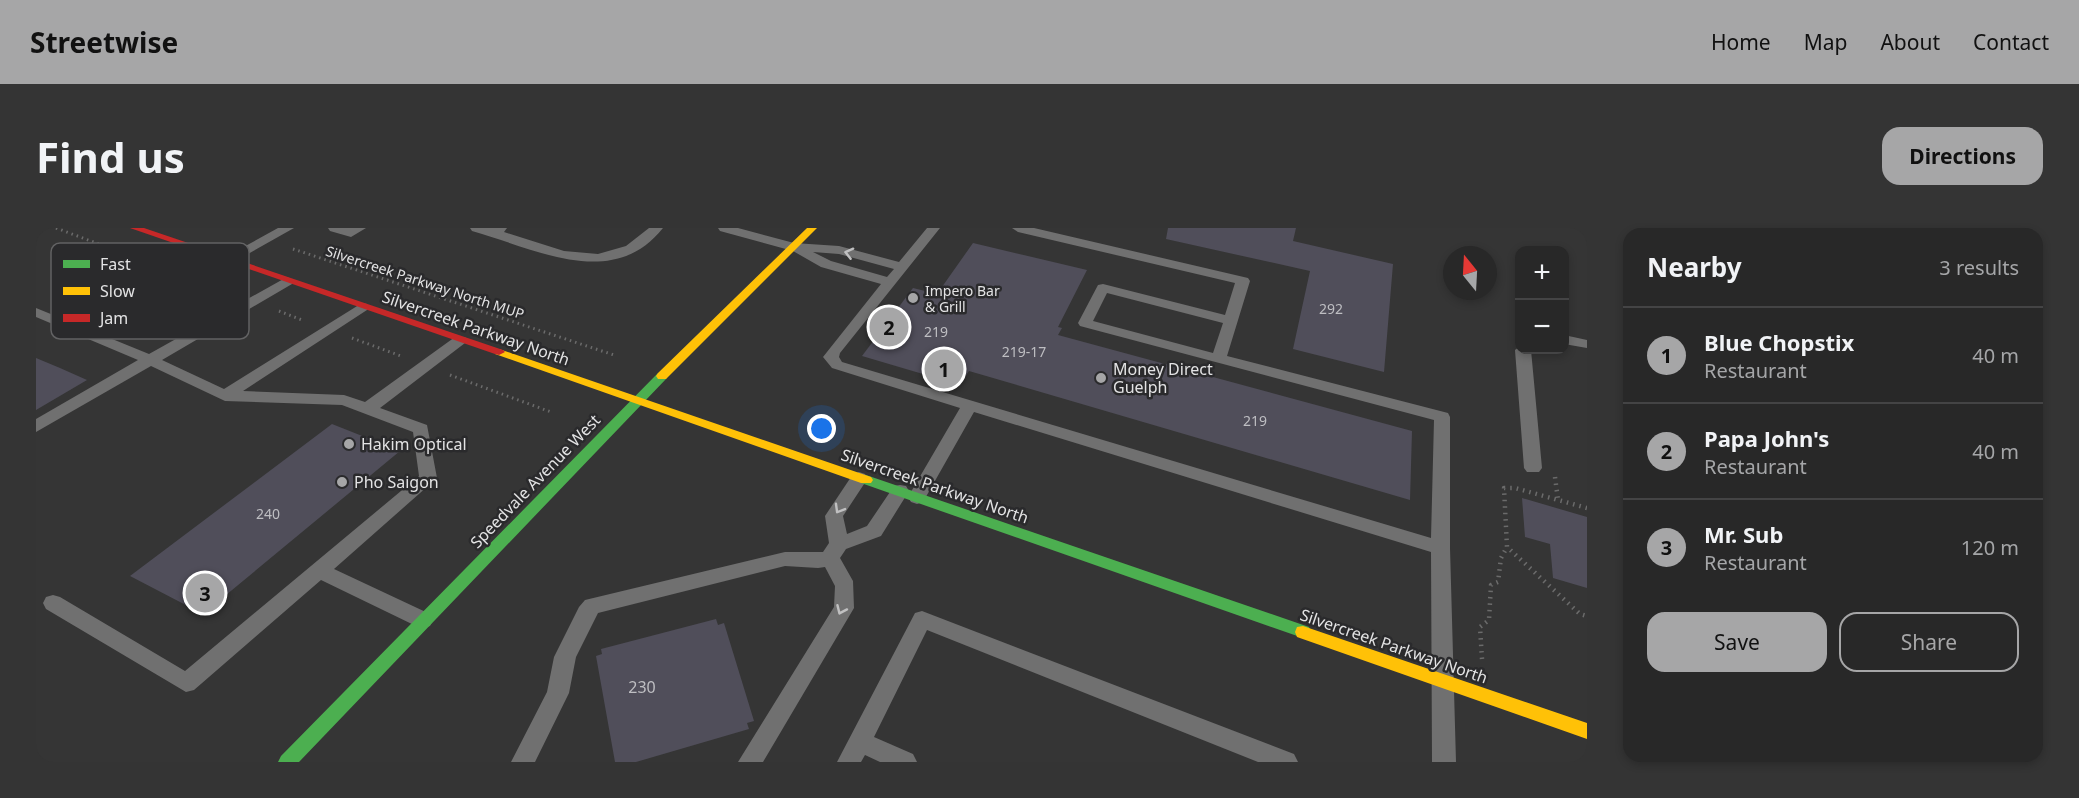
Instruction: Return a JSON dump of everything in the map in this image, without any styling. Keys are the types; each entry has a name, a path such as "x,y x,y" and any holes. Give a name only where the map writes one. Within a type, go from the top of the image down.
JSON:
{"main road":[{"name":"Silvercreek Parkway North","path":"135,228 178,243"},
{"name":"Speedvale Avenue West","path":"287,762 638,400 812,228"},
{"name":"Silvercreek Parkway North","path":"249,268 638,400 1587,731"}],"lane":[{"path":"249,249 288,228"},
{"path":"334,228 351,233 360,228"},
{"path":"476,228 498,230 584,259 611,256 631,249 657,228"},
{"path":"724,228 793,247 838,250 903,267"},
{"path":"934,228 833,352 831,357 833,361 842,367 1440,548"},
{"path":"1018,228 1243,282 1219,359"},
{"path":"793,247 826,264 891,282"},
{"path":"249,303 287,281"},
{"path":"1231,321 1103,288 1085,323 1442,417 1440,548 1444,762"},
{"path":"225,396 362,307"},
{"path":"36,312 51,318"},
{"path":"53,603 186,683 428,478 421,429 344,400 225,396 100,339"},
{"path":"36,426 186,339"},
{"path":"368,409 460,340"},
{"path":"1569,340 1587,344"},
{"path":"1523,354 1533,468"},
{"path":"524,762 558,693 565,657 586,613 592,606 785,559 818,561 874,531 908,494 969,406"},
{"path":"750,762 844,608 847,592 834,551 834,516 859,478"},
{"path":"319,571 423,620"},
{"path":"905,762 854,752 922,619 1286,762"}],"path":[{"name":"Silvercreek Parkway North MUP","path":"266,240 614,355"},
{"path":"1482,694 1480,627 1489,620 1491,585 1498,582 1501,558 1507,547 1504,488 1515,488 1587,508"},
{"path":"1507,547 1580,614 1587,616"}],"building":[{"path":"1168,228 1296,228 1293,241 1393,264 1384,372 1293,349 1310,271 1166,239"},
{"path":"973,243 1087,270 1058,327 1062,328 1058,335 1412,431 1410,500 969,371 960,385 862,356 913,288 937,294"},
{"path":"36,358 60,368 87,380 36,410"},
{"path":"332,424 400,451 203,614 130,576"},
{"path":"1522,498 1587,517 1587,588 1553,578 1550,544 1525,537"},
{"path":"716,619 718,625 724,623 754,721 747,723 749,729 636,762 615,762 596,656 602,654 601,649"}],"traffic: fast":[{"path":"287,762 662,376"},
{"path":"866,480 1303,632"}],"traffic: slow":[{"path":"662,376 812,228"},
{"path":"499,352 866,480"},
{"path":"1303,632 1587,731"}],"traffic: jam":[{"path":"135,228 179,243"},
{"path":"249,267 499,352"}],"place":[{"name":"Impero Bar & Grill","path":"913,298"},
{"name":"Papa John's","path":"889,327"},
{"name":"Blue Chopstix","path":"944,369"},
{"name":"Money Direct Guelph","path":"1101,378"},
{"name":"Hakim Optical","path":"349,444"},
{"name":"Pho Saigon","path":"342,482"},
{"name":"Mr. Sub","path":"205,593"}]}
